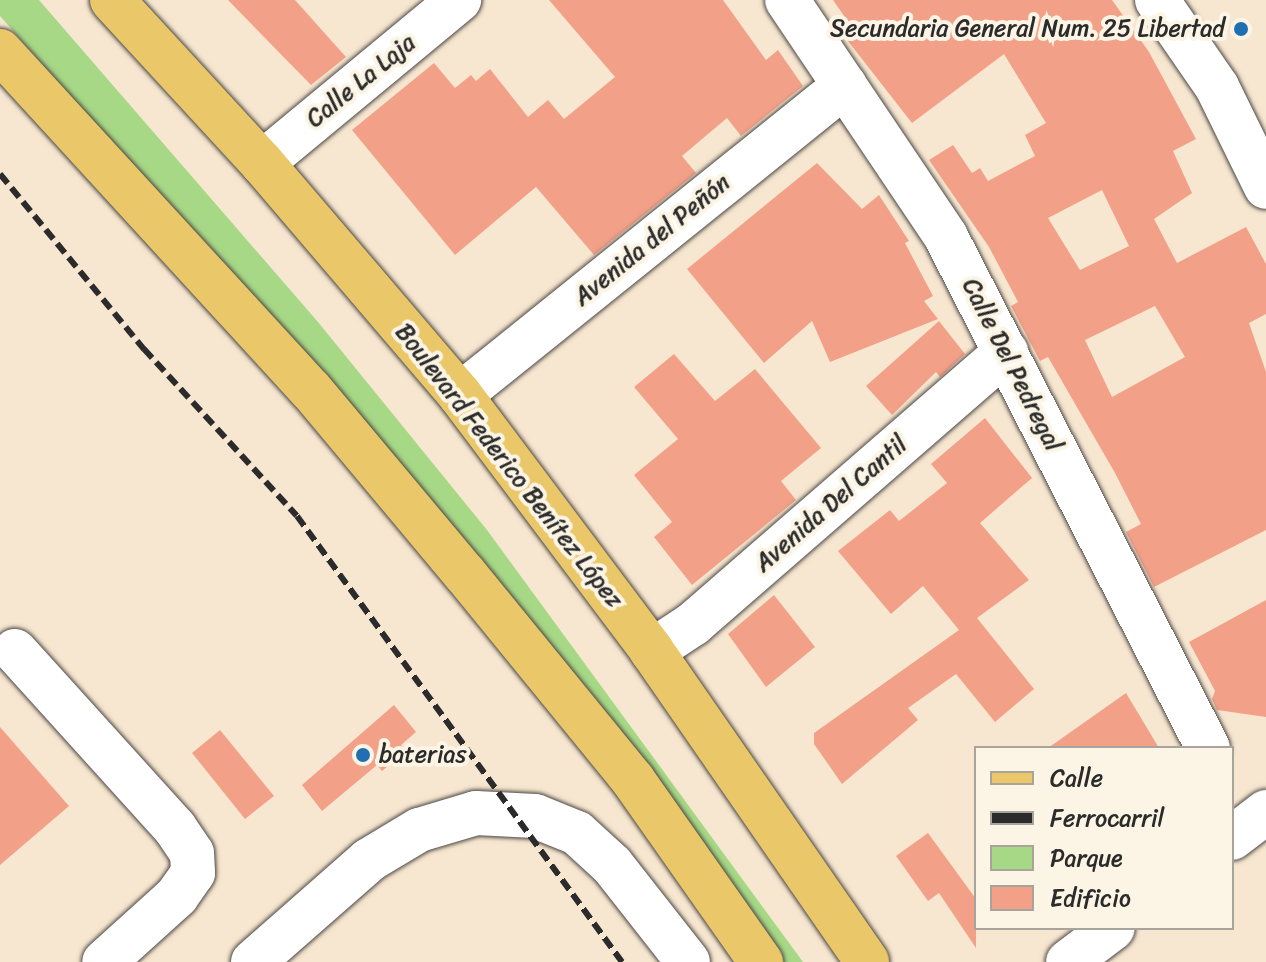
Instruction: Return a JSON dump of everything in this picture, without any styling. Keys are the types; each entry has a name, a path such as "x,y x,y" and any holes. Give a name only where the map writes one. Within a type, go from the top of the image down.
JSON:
{"main road":[{"name":"Boulevard Federico Benítez López","path":"112,0 262,163 460,395 652,651 867,962"},
{"path":"0,51 311,390 633,780 761,962"}],"street":[{"name":"Calle La Laja","path":"262,163 459,0"},
{"name":"Calle Del Pedregal","path":"787,0 914,182 1006,352 1207,746"},
{"path":"1157,0 1217,87 1266,187"},
{"name":"Avenida del Peñón","path":"460,395 845,85"},
{"name":"Avenida Del Cantil","path":"652,651 693,624 1006,352"},
{"path":"15,651 192,853 193,873 177,896 104,962"},
{"path":"253,962 369,860 419,830 476,813 535,816 577,833 612,865 688,962"},
{"path":"1068,962 1110,930"}],"green space":[{"path":"0,0 39,0 318,322 487,530 803,962 781,962 336,400 0,16"}],"building":[{"path":"228,0 295,0 346,57 311,85"},
{"path":"549,0 723,0 766,60 778,50 803,86 741,136 727,118 682,156 696,173 594,255 536,187 455,255 352,130 434,63 455,88 471,75 476,81 490,69 528,117 548,100 564,119 615,77"},
{"path":"833,0 1112,0 1149,52 1196,139 1173,151 1192,193 1154,219 1177,263 1246,227 1266,264 1266,314 1249,323 1266,372 1266,530 1154,587 1126,532 1141,524 1115,473 1048,357 1040,361 1011,306 1018,302 989,247 929,160 953,145 972,173 980,168 988,181 1035,156 1025,135 1046,123 1004,54 912,123 844,36 854,30","holes":["1102,190 1129,246 1080,270 1048,218","1155,306 1185,357 1112,397 1085,340"]},
{"path":"817,163 862,209 879,195 909,241 905,243 933,296 924,301 938,319 830,362 812,321 764,363 687,269"},
{"path":"939,321 965,354 940,377 936,372 892,415 866,386"},
{"path":"674,354 715,401 755,369 821,448 781,481 796,500 692,585 654,537 672,522 634,475 678,439 634,387"},
{"path":"985,418 1032,478 980,523 1029,580 977,618 1034,689 995,722 956,674 908,708 918,720 842,784 814,744 814,733 959,630 923,586 891,614 838,551 890,510 899,521 947,483 931,464"},
{"path":"774,595 815,647 766,687 728,634"},
{"path":"1266,600 1266,717 1217,710 1212,699 1215,691 1189,642"},
{"path":"1126,693 1158,746 1051,746"},
{"name":"baterias","path":"394,705 416,732 401,745 406,751 382,771 377,765 322,811 302,785"},
{"path":"0,727 69,806 0,865"},
{"path":"220,730 274,796 245,819 192,753"},
{"path":"928,833 974,896 976,948 939,893 928,901 896,856"}],"railway":[{"path":"0,174 144,349 297,516 622,962"}],"place":[{"name":"Secundaria General Num. 25 Libertad","path":"1241,29"},
{"name":"baterias","path":"363,755"}]}
